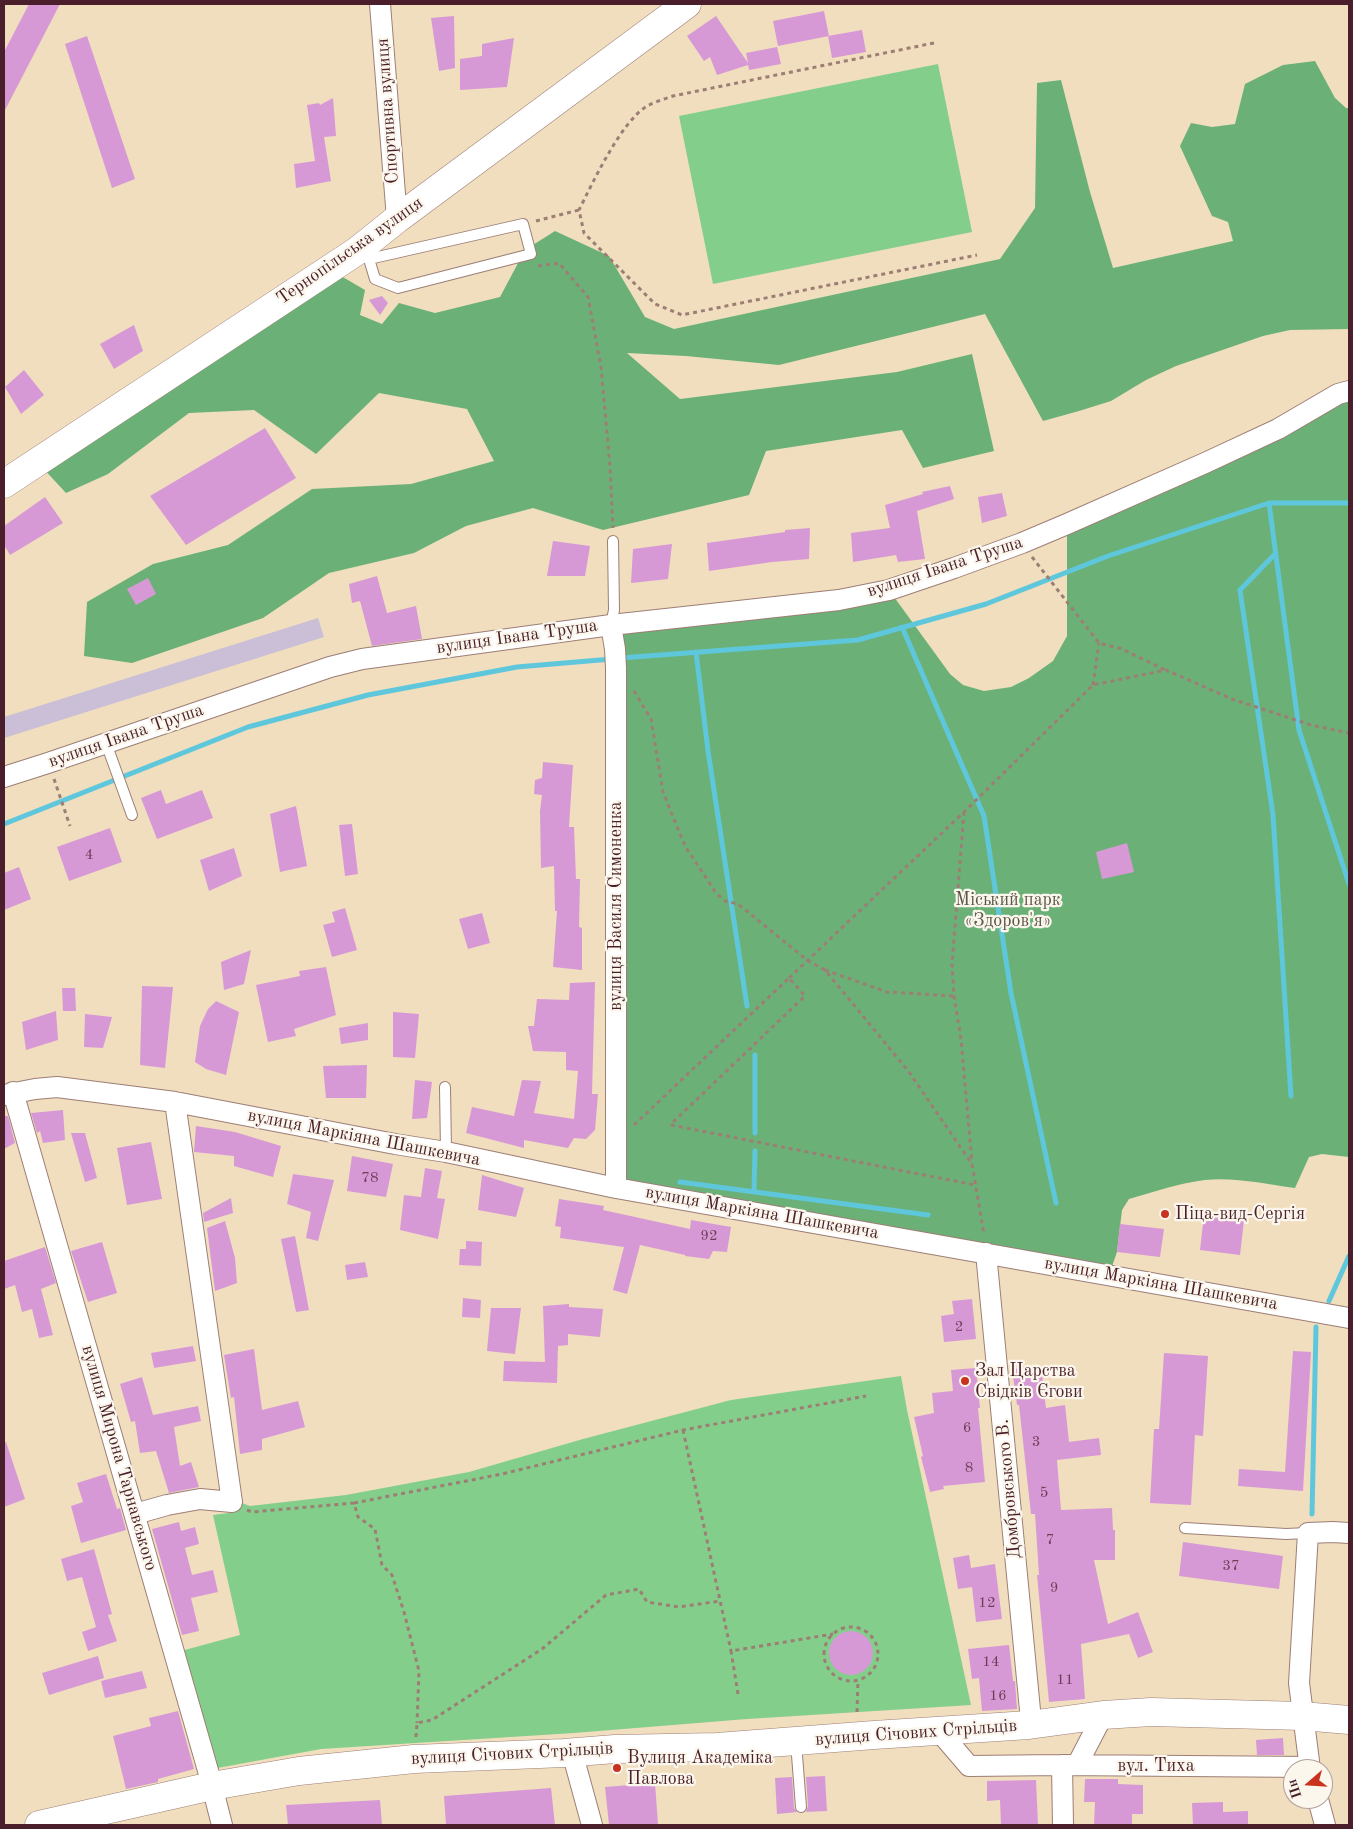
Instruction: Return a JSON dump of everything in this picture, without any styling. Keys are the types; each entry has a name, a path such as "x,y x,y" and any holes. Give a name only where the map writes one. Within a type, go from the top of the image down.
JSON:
{"street":[{"name":"Спортивна вулиця","path":"380,4 397,218"},
{"name":"Тернопільська вулиця","path":"4,484 363,255 397,218 687,4"},
{"name":"вулиця Івана Труша","path":"4,777 330,667 362,658 611,625 839,600 889,590 954,568 1039,535 1205,463 1278,429 1338,394 1349,391"},
{"name":"вулиця Василя Симоненка","path":"611,625 616,659 616,1188"},
{"name":"вулиця Маркіяна Шашкевича","path":"9,1093 57,1087 176,1102 446,1152 616,1188 1349,1318"},
{"name":"вулиця Мирона Тарнавського","path":"9,1093 135,1514 222,1825"},
{"path":"135,1514 167,1505 200,1499 235,1504 176,1102"},
{"name":"Домбровського В.","path":"986,1253 1029,1700 1029,1725"},
{"path":"1309,1759 1299,1683 1308,1533 1349,1533"},
{"name":"вулиця Січових Стрільців","path":"39,1825 212,1786 299,1771 414,1758 615,1749 717,1747 1029,1725 1103,1715 1151,1712 1302,1716 1349,1720"},
{"path":"1064,1825 1070,1765 1103,1715"},
{"name":"вул. Тиха","path":"939,1732 969,1766 1070,1765 1283,1768"},
{"path":"572,1752 592,1825"},
{"path":"1321,1809 1325,1825"}],"lane":[{"path":"523,224 530,254 398,288 375,278 363,255 523,224"},
{"path":"611,625 614,610 613,541"},
{"path":"106,743 132,815"},
{"path":"445,1087 446,1152"},
{"path":"1185,1528 1286,1534 1308,1533"},
{"path":"796,1741 801,1807"}],"path":[{"path":"934,42 673,96 646,106 625,128 579,210 584,233 655,304 682,315 977,254"},
{"path":"523,224 579,210"},
{"path":"533,266 558,263 588,297 602,367 610,466 613,541"},
{"path":"1044,574 1099,643 1122,648 1232,699 1289,718 1349,734"},
{"path":"1093,685 1099,643"},
{"path":"616,659 650,719 663,792 685,846 716,893 725,901 738,904 807,960 825,970 887,992 954,996"},
{"path":"616,1142 964,812 1093,685 1166,670"},
{"path":"58,792 70,826"},
{"path":"964,812 952,964 972,1164 986,1253"},
{"path":"825,970 909,1072 972,1164"},
{"path":"789,978 805,996 670,1125 976,1185"},
{"path":"235,1504 252,1512 354,1504 502,1474 682,1430 866,1396"},
{"path":"682,1430 732,1651 738,1694"},
{"path":"354,1504 358,1517 375,1529 382,1565 392,1575 404,1612 419,1671 416,1741"},
{"path":"418,1723 432,1720 542,1649 606,1595 639,1589 647,1602 679,1606 720,1602"},
{"path":"849,1627 858,1628 866,1632 877,1646 878,1654 872,1671 858,1680 840,1678 828,1666 825,1658 825,1649 828,1641 841,1629 849,1627"},
{"path":"732,1651 834,1634"},
{"path":"856,1712 858,1680"}],"shaded area":[{"path":"318,618 324,637 4,738 4,717"}],"green space":[{"path":"1315,61 1335,98 1346,108 1349,108 1349,329 1290,330 1263,336 1176,366 1146,380 1111,401 1043,421 985,314 779,365 686,356 627,353 680,399 897,372 972,354 994,451 923,468 902,430 766,451 749,495 603,530 533,508 466,526 414,553 329,573 263,618 132,663 84,656 87,602 153,564 228,545 312,489 411,484 494,461 467,409 379,393 316,454 254,410 189,413 108,474 66,493 41,466 341,276 365,290 360,315 382,324 399,303 435,313 500,297 525,250 555,231 609,256 645,317 674,329 1000,259 1035,208 1037,83 1061,80 1090,192 1113,268 1233,241 1228,222 1212,216 1180,146 1191,123 1212,127 1235,124 1245,84 1283,65"},
{"path":"938,64 972,232 713,284 679,116"},
{"name":"Міський парк «Здоров'я»","path":"1349,392 1349,1157 1322,1154 1309,1157 1295,1188 1239,1180 1216,1179 1176,1185 1129,1199 1122,1210 1117,1252 1109,1275 616,1188 611,625 889,590 950,674 963,685 984,691 1011,687 1029,678 1053,661 1067,636 1067,524"},
{"path":"901,1376 971,1705 321,1749 212,1769 181,1651 240,1635 213,1515 237,1512 239,1502 250,1506 346,1495 469,1472 583,1439 731,1400"}],"building":[{"path":"29,4 60,4 4,112 4,52"},
{"path":"824,11 829,36 778,46 773,21"},
{"path":"454,16 455,68 439,71 431,18"},
{"path":"716,16 748,63 746,53 777,47 781,64 749,70 748,65 717,75 710,57 704,61 687,36"},
{"path":"862,30 866,52 832,58 828,36"},
{"path":"87,36 135,179 112,188 65,44"},
{"path":"514,38 507,87 460,90 460,59 482,56 482,44"},
{"path":"333,98 336,136 324,137 331,181 296,188 294,164 315,161 307,105 319,103 320,105"},
{"path":"382,296 388,303 380,315 369,300"},
{"path":"134,325 143,351 114,369 100,344"},
{"path":"24,370 44,395 21,414 5,387"},
{"path":"265,428 296,478 186,545 150,496"},
{"path":"950,486 954,499 917,511 925,559 898,562 896,555 853,562 851,533 890,528 885,505 923,494 922,492"},
{"path":"1002,493 1007,516 982,523 978,497"},
{"path":"45,497 63,523 10,555 4,545 4,526"},
{"path":"810,528 809,559 709,571 707,543 785,532 785,530"},
{"path":"553,541 590,546 585,576 547,576"},
{"path":"672,544 668,579 631,583 633,549"},
{"path":"377,576 387,613 416,606 422,639 372,646 360,601 352,603 349,584"},
{"path":"148,578 156,594 136,605 127,589"},
{"path":"543,762 573,765 569,827 574,827 576,879 580,879 579,927 582,928 582,970 553,967 557,911 555,911 554,866 541,868 540,811 542,795 534,794 535,780 542,778"},
{"path":"161,790 166,804 202,790 213,818 157,839 141,798"},
{"path":"296,806 307,866 280,872 270,814"},
{"path":"352,824 358,874 345,876 339,825"},
{"path":"110,828 122,862 69,881 57,847"},
{"path":"1127,843 1134,872 1102,879 1096,852"},
{"path":"234,848 242,876 209,891 200,860"},
{"path":"19,867 31,899 4,910 4,873"},
{"path":"345,908 357,950 332,957 323,925 335,922 332,912"},
{"path":"482,913 490,943 468,949 459,919"},
{"path":"251,950 244,984 224,990 221,962"},
{"path":"326,967 336,1015 294,1029 296,1036 268,1042 256,985 300,976 299,971"},
{"path":"595,982 592,1094 598,1094 595,1130 586,1139 574,1138 568,1148 524,1140 524,1148 466,1133 472,1107 514,1116 522,1080 541,1081 534,1113 574,1119 578,1071 566,1070 566,1052 533,1051 528,1026 534,1026 537,999 569,1000 570,983"},
{"path":"142,986 173,987 165,1068 140,1065"},
{"path":"62,988 75,988 76,1011 63,1011"},
{"path":"216,1001 239,1012 226,1075 206,1069 195,1062 200,1026 208,1009"},
{"path":"56,1011 58,1040 26,1050 22,1022"},
{"path":"393,1012 419,1014 415,1058 393,1057"},
{"path":"85,1014 112,1017 103,1048 84,1047"},
{"path":"368,1023 368,1040 341,1044 339,1028"},
{"path":"367,1065 366,1098 326,1098 323,1066"},
{"path":"415,1080 432,1082 427,1118 412,1119"},
{"path":"63,1110 65,1140 43,1143 40,1131 37,1133 31,1113"},
{"path":"4,1116 8,1116 15,1143 4,1149"},
{"path":"196,1126 235,1132 281,1146 273,1177 234,1166 234,1156 194,1152"},
{"path":"71,1133 85,1133 97,1178 85,1182"},
{"path":"151,1142 162,1199 127,1205 117,1148"},
{"path":"352,1156 393,1164 386,1197 347,1191"},
{"path":"425,1168 442,1171 437,1198 445,1199 438,1239 400,1230 404,1195 421,1197"},
{"path":"293,1174 334,1180 318,1241 306,1238 311,1212 287,1204"},
{"path":"482,1175 524,1188 516,1217 478,1210"},
{"path":"231,1198 233,1213 204,1222 203,1213"},
{"path":"559,1199 604,1206 603,1210 690,1229 691,1220 731,1227 727,1252 713,1251 709,1259 685,1256 640,1245 627,1294 613,1290 624,1247 560,1238 561,1227 555,1226"},
{"path":"1204,1215 1244,1220 1240,1255 1200,1250"},
{"path":"225,1221 235,1258 237,1283 215,1291 207,1228"},
{"path":"1120,1224 1164,1229 1160,1257 1117,1252"},
{"path":"295,1236 309,1310 296,1312 281,1239"},
{"path":"466,1241 482,1242 481,1266 459,1265 460,1249 466,1249"},
{"path":"102,1242 117,1293 88,1302 71,1251"},
{"path":"45,1247 56,1283 41,1289 53,1335 39,1338 32,1309 22,1312 15,1285 4,1289 4,1261"},
{"path":"365,1262 368,1277 347,1280 345,1265"},
{"path":"463,1298 481,1300 480,1318 462,1317"},
{"path":"972,1299 976,1339 944,1342 941,1316 954,1314 952,1301"},
{"path":"569,1304 569,1307 603,1309 600,1337 568,1334 568,1345 558,1346 557,1383 503,1381 504,1361 545,1362 543,1306"},
{"path":"491,1308 521,1308 515,1354 487,1351"},
{"path":"193,1346 196,1361 154,1368 151,1353"},
{"path":"254,1349 262,1410 298,1401 305,1427 262,1439 262,1450 240,1454 234,1397 231,1398 224,1355"},
{"path":"1293,1351 1311,1352 1303,1491 1238,1486 1239,1469 1285,1472"},
{"path":"1164,1353 1208,1356 1203,1436 1195,1435 1191,1505 1150,1503 1154,1429 1159,1429"},
{"path":"1041,1366 1046,1408 1065,1405 1069,1442 1099,1438 1101,1455 1057,1460 1061,1510 1112,1508 1113,1530 1115,1530 1115,1560 1094,1560 1108,1624 1138,1612 1153,1652 1138,1658 1129,1634 1081,1644 1085,1699 1049,1702 1037,1575 1039,1575 1035,1514 1031,1514 1019,1405 1017,1405 1012,1369"},
{"path":"976,1368 985,1482 943,1486 944,1489 930,1492 914,1417 934,1413 932,1393 953,1391 951,1370"},
{"path":"142,1377 153,1415 198,1406 201,1421 174,1427 180,1466 191,1462 199,1487 169,1493 156,1451 140,1453 135,1421 131,1422 120,1384"},
{"path":"6,1442 25,1499 4,1507 4,1443"},
{"path":"106,1474 117,1509 120,1508 126,1530 81,1543 71,1506 83,1502 77,1483"},
{"path":"179,1522 181,1531 195,1527 199,1544 185,1548 192,1575 213,1570 218,1592 191,1598 199,1631 182,1635 152,1529"},
{"path":"1183,1542 1283,1556 1279,1589 1179,1576"},
{"path":"94,1549 112,1614 108,1615 117,1641 88,1651 82,1632 96,1627 82,1577 67,1581 61,1559"},
{"path":"969,1555 971,1568 995,1564 1002,1619 976,1622 972,1587 958,1589 953,1558"},
{"path":"855,1631 867,1637 872,1644 872,1662 867,1669 860,1674 847,1675 839,1672 832,1665 829,1649 832,1641 839,1634"},
{"path":"1009,1645 1017,1709 982,1711 979,1678 972,1679 968,1649"},
{"path":"98,1656 104,1678 49,1695 42,1673"},
{"path":"142,1671 147,1688 105,1698 101,1681"},
{"path":"178,1711 194,1769 158,1779 158,1782 126,1789 113,1736 151,1726 149,1718"},
{"path":"1283,1738 1284,1755 1257,1755 1256,1740"},
{"path":"825,1776 827,1811 806,1812 808,1806 806,1777"},
{"path":"792,1777 794,1808 797,1812 777,1814 775,1778"},
{"path":"1085,1779 1118,1779 1118,1784 1143,1785 1143,1814 1132,1814 1132,1825 1094,1825 1095,1802 1084,1802"},
{"path":"1036,1780 1038,1825 1001,1825 1000,1800 987,1801 987,1781"},
{"path":"655,1783 658,1824 609,1825 605,1787"},
{"path":"551,1788 555,1825 446,1825 444,1796"},
{"path":"380,1800 382,1825 288,1825 286,1805"},
{"path":"1223,1802 1223,1812 1248,1811 1248,1825 1193,1825 1192,1803"}],"waterway":[{"path":"1269,503 1299,730 1349,884"},
{"path":"621,658 858,640 986,604 1108,556 1269,503 1349,503"},
{"path":"1276,553 1240,590 1273,815 1291,1096"},
{"path":"902,627 984,816 1011,993 1056,1203"},
{"path":"696,652 708,751 747,1006"},
{"path":"4,824 248,727 368,695 517,667 612,659"},
{"path":"755,1055 755,1133"},
{"path":"754,1191 755,1151"},
{"path":"680,1182 928,1215"},
{"path":"1329,1301 1349,1256"},
{"path":"1312,1514 1316,1327"}],"place":[{"name":"Піца-вид-Сергія","path":"1165,1214"},
{"name":"Зал Царства Свідків Єгови","path":"965,1381"},
{"name":"Вулиця Академіка Павлова","path":"617,1768"}]}
